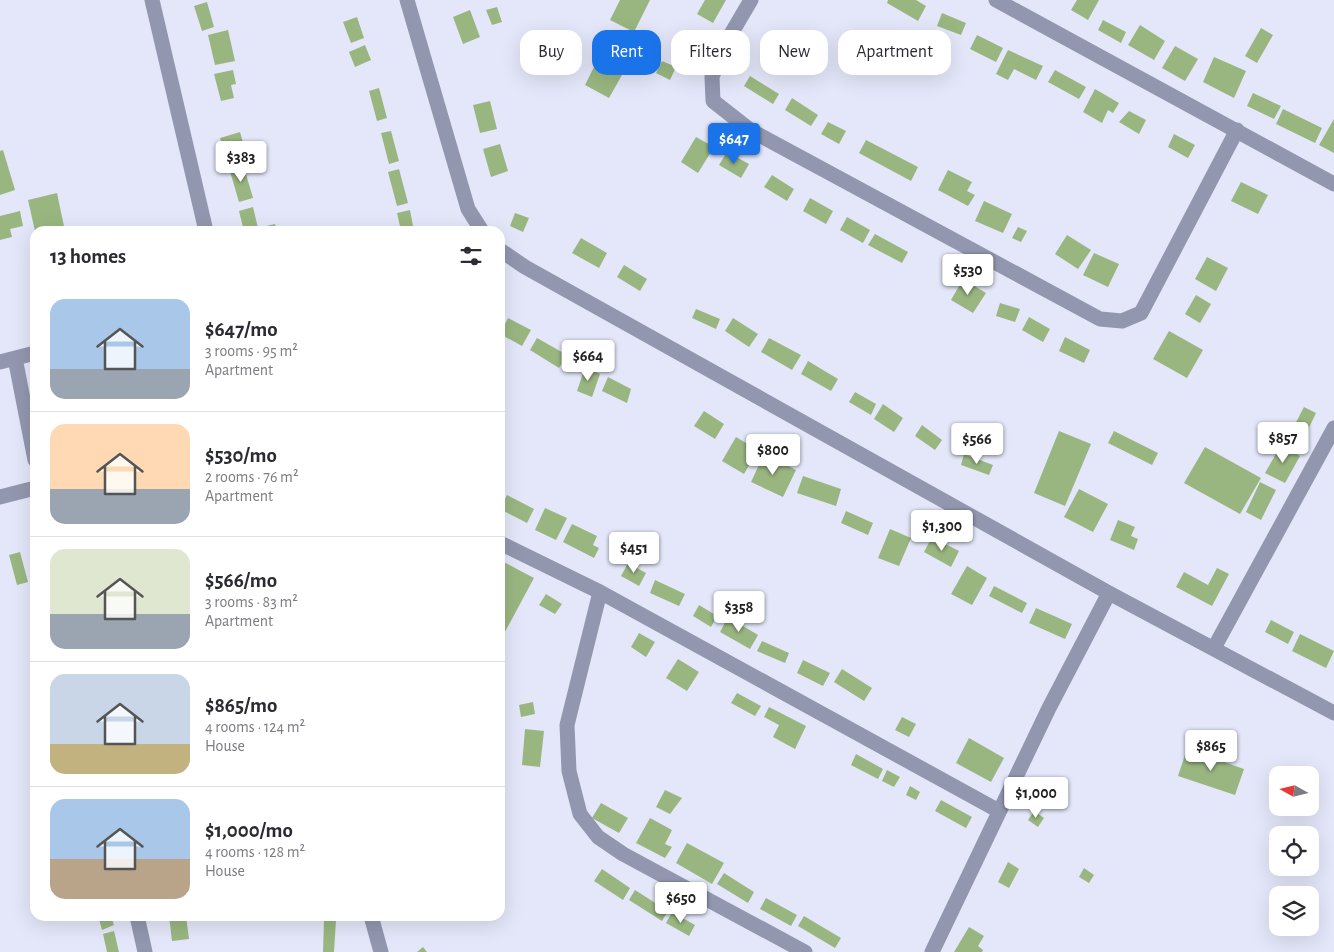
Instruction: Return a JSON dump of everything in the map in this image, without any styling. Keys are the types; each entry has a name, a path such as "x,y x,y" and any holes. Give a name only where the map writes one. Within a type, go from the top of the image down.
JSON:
{"street":[{"path":"152,0 205,226"},
{"path":"407,0 468,210 479,226"},
{"path":"751,0 724,46 712,77 713,100 750,130 1100,319 1122,321 1140,313 1237,130"},
{"path":"996,0 1334,184"},
{"path":"505,253 525,267 1109,593 1334,713"},
{"path":"0,362 30,355"},
{"path":"15,358 30,434"},
{"path":"1214,648 1332,438"},
{"path":"0,497 30,489"},
{"path":"505,545 600,592 999,811"},
{"path":"600,592 567,725 569,771 580,814 598,837 623,854 805,952"},
{"path":"932,952 999,811 1109,593"},
{"path":"138,921 145,952"},
{"path":"372,921 381,952"}],"building":[{"path":"620,0 650,0 635,30 630,30 610,20"},
{"path":"705,0 726,0 713,23 697,14"},
{"path":"888,0 916,0 926,6 918,21 887,3"},
{"path":"1077,0 1099,0 1088,20 1071,10"},
{"path":"207,2 214,27 202,31 194,6"},
{"path":"497,7 502,22 492,25 486,10"},
{"path":"470,10 480,37 463,44 453,17"},
{"path":"942,13 966,23 961,35 937,26"},
{"path":"357,17 364,38 351,43 343,22"},
{"path":"1103,20 1126,32 1121,43 1098,30"},
{"path":"1140,25 1165,41 1154,60 1128,45"},
{"path":"1261,28 1273,35 1257,63 1245,56"},
{"path":"228,30 235,61 215,65 208,35"},
{"path":"977,35 1003,48 996,62 970,49"},
{"path":"365,45 371,60 355,67 349,52"},
{"path":"1175,46 1198,59 1185,81 1162,68"},
{"path":"1008,50 1043,66 1036,80 1014,69 1008,80 996,74"},
{"path":"1214,57 1246,71 1234,98 1203,82"},
{"path":"662,61 671,65 672,75 670,80 660,75"},
{"path":"233,70 236,84 231,85 234,98 221,101 214,74"},
{"path":"1055,70 1086,87 1079,99 1048,82"},
{"path":"592,71 592,75 622,75 609,98 585,85"},
{"path":"750,76 779,94 773,104 744,86"},
{"path":"379,88 387,118 377,121 369,91"},
{"path":"1095,89 1119,103 1113,113 1108,110 1102,123 1083,112"},
{"path":"1253,93 1281,106 1274,119 1247,106"},
{"path":"792,98 818,115 811,126 785,110"},
{"path":"490,101 497,129 480,133 473,105"},
{"path":"1283,109 1322,128 1315,143 1276,124"},
{"path":"1129,111 1146,120 1139,134 1119,122"},
{"path":"1334,119 1334,153 1319,145"},
{"path":"828,122 846,131 839,144 821,134"},
{"path":"391,131 399,161 389,164 381,133"},
{"path":"240,132 246,153 227,159 220,138"},
{"path":"1174,134 1195,145 1188,158 1168,147"},
{"path":"696,137 714,147 698,173 681,162"},
{"path":"866,140 918,167 911,181 859,153"},
{"path":"500,144 508,171 491,177 483,149"},
{"path":"3,150 15,190 0,195 0,151"},
{"path":"727,152 749,164 741,178 719,165"},
{"path":"243,164 253,198 239,202 229,168"},
{"path":"399,169 408,203 397,206 388,172"},
{"path":"948,170 972,182 967,191 975,195 968,206 938,190"},
{"path":"772,175 794,189 787,201 764,187"},
{"path":"1241,182 1268,195 1258,214 1231,201"},
{"path":"57,193 64,226 34,226 28,200"},
{"path":"810,198 833,211 826,224 803,211"},
{"path":"984,201 1012,214 1003,233 975,221"},
{"path":"253,207 258,226 243,226 239,211"},
{"path":"410,210 413,226 400,226 397,213"},
{"path":"20,211 23,226 10,229 12,237 0,240 0,216"},
{"path":"515,213 529,218 523,232 510,226"},
{"path":"847,217 870,230 863,243 840,230"},
{"path":"1018,227 1027,231 1021,242 1012,238"},
{"path":"875,234 908,252 902,263 868,245"},
{"path":"1067,235 1091,250 1078,269 1055,254"},
{"path":"581,238 607,253 599,268 572,253"},
{"path":"1094,253 1119,264 1108,287 1083,275"},
{"path":"1207,257 1228,268 1216,291 1195,279"},
{"path":"624,265 647,279 640,291 617,277"},
{"path":"963,279 986,293 973,313 951,300"},
{"path":"1196,295 1211,304 1200,323 1185,314"},
{"path":"1000,303 1020,309 1015,322 996,316"},
{"path":"696,309 720,319 716,329 692,318"},
{"path":"1029,317 1050,329 1043,342 1022,330"},
{"path":"508,318 531,330 522,346 505,337 505,324"},
{"path":"733,318 758,334 749,347 725,331"},
{"path":"1169,331 1203,350 1187,378 1153,359"},
{"path":"1065,337 1090,350 1084,363 1059,351"},
{"path":"537,338 567,355 559,368 530,350"},
{"path":"769,338 801,355 792,370 761,352"},
{"path":"808,361 838,379 831,391 801,374"},
{"path":"585,367 600,374 592,397 577,391"},
{"path":"608,377 631,389 627,403 602,391"},
{"path":"855,392 876,404 871,415 849,402"},
{"path":"883,404 903,418 894,432 874,419"},
{"path":"1304,407 1316,413 1306,434 1293,428"},
{"path":"704,411 724,424 715,439 694,426"},
{"path":"922,425 942,440 935,450 915,436"},
{"path":"1059,431 1091,444 1065,506 1034,493"},
{"path":"1114,431 1158,453 1152,465 1108,443"},
{"path":"736,437 758,450 744,474 722,461"},
{"path":"1281,445 1300,456 1285,483 1265,473"},
{"path":"1205,447 1261,478 1240,514 1184,483"},
{"path":"764,454 796,470 783,497 751,482"},
{"path":"964,454 993,465 989,475 961,465"},
{"path":"803,476 841,489 836,506 797,493"},
{"path":"1260,482 1276,490 1261,520 1246,512"},
{"path":"1079,489 1108,504 1093,532 1064,517"},
{"path":"507,495 534,509 527,523 505,512 505,499"},
{"path":"545,508 567,518 556,540 535,530"},
{"path":"846,511 873,523 868,535 841,523"},
{"path":"1118,520 1135,527 1131,536 1138,539 1134,550 1110,540"},
{"path":"572,524 597,536 593,545 599,548 594,558 563,542"},
{"path":"890,529 911,538 899,566 878,558"},
{"path":"932,537 959,551 951,567 924,552"},
{"path":"20,552 28,582 17,585 9,555"},
{"path":"505,563 534,578 505,632"},
{"path":"628,563 646,573 639,586 621,576"},
{"path":"967,566 987,578 972,605 951,594"},
{"path":"1217,568 1229,574 1212,606 1176,587 1184,572 1208,585"},
{"path":"655,580 685,594 679,606 650,593"},
{"path":"994,586 1027,603 1022,613 989,596"},
{"path":"546,594 562,604 555,614 539,605"},
{"path":"699,605 717,616 711,627 693,616"},
{"path":"1036,608 1072,624 1065,639 1029,623"},
{"path":"728,617 758,635 750,649 720,632"},
{"path":"1271,620 1294,632 1288,644 1265,632"},
{"path":"639,633 655,642 646,657 631,647"},
{"path":"1300,634 1334,651 1326,668 1292,651"},
{"path":"762,641 789,653 785,663 757,651"},
{"path":"678,659 699,672 687,691 666,678"},
{"path":"803,660 830,673 823,686 797,673"},
{"path":"842,669 872,688 864,701 834,682"},
{"path":"737,693 761,706 755,716 731,703"},
{"path":"533,702 535,714 521,717 519,705"},
{"path":"769,707 806,726 795,749 773,737 779,725 764,717"},
{"path":"902,717 916,724 909,737 895,730"},
{"path":"525,729 544,731 540,767 522,765"},
{"path":"969,738 1004,758 991,782 956,763"},
{"path":"1187,749 1244,769 1235,795 1178,776"},
{"path":"856,754 883,769 878,779 851,765"},
{"path":"887,770 900,777 894,787 882,781"},
{"path":"910,786 920,792 916,800 906,795"},
{"path":"665,790 682,798 670,814 656,807"},
{"path":"941,800 972,817 966,828 935,811"},
{"path":"601,803 628,818 619,833 592,818"},
{"path":"1034,811 1044,818 1038,827 1028,820"},
{"path":"650,818 672,830 665,844 672,847 665,858 636,843"},
{"path":"687,843 724,863 712,884 676,863"},
{"path":"1008,862 1019,869 1009,888 998,882"},
{"path":"1084,868 1094,875 1089,883 1079,877"},
{"path":"602,869 630,888 623,900 594,881"},
{"path":"724,873 754,892 748,903 717,884"},
{"path":"635,890 668,911 662,921 629,900"},
{"path":"766,898 797,915 791,926 760,909"},
{"path":"672,912 695,925 689,936 666,923"},
{"path":"804,916 841,938 835,948 798,926"},
{"path":"100,921 113,921 114,925 102,930"},
{"path":"170,921 187,921 189,939 172,941"},
{"path":"324,921 336,921 334,952 323,952"},
{"path":"969,927 984,936 978,946 983,950 982,952 954,952"},
{"path":"114,931 119,952 107,952 103,934"},
{"path":"423,947 427,952 417,952"}]}
